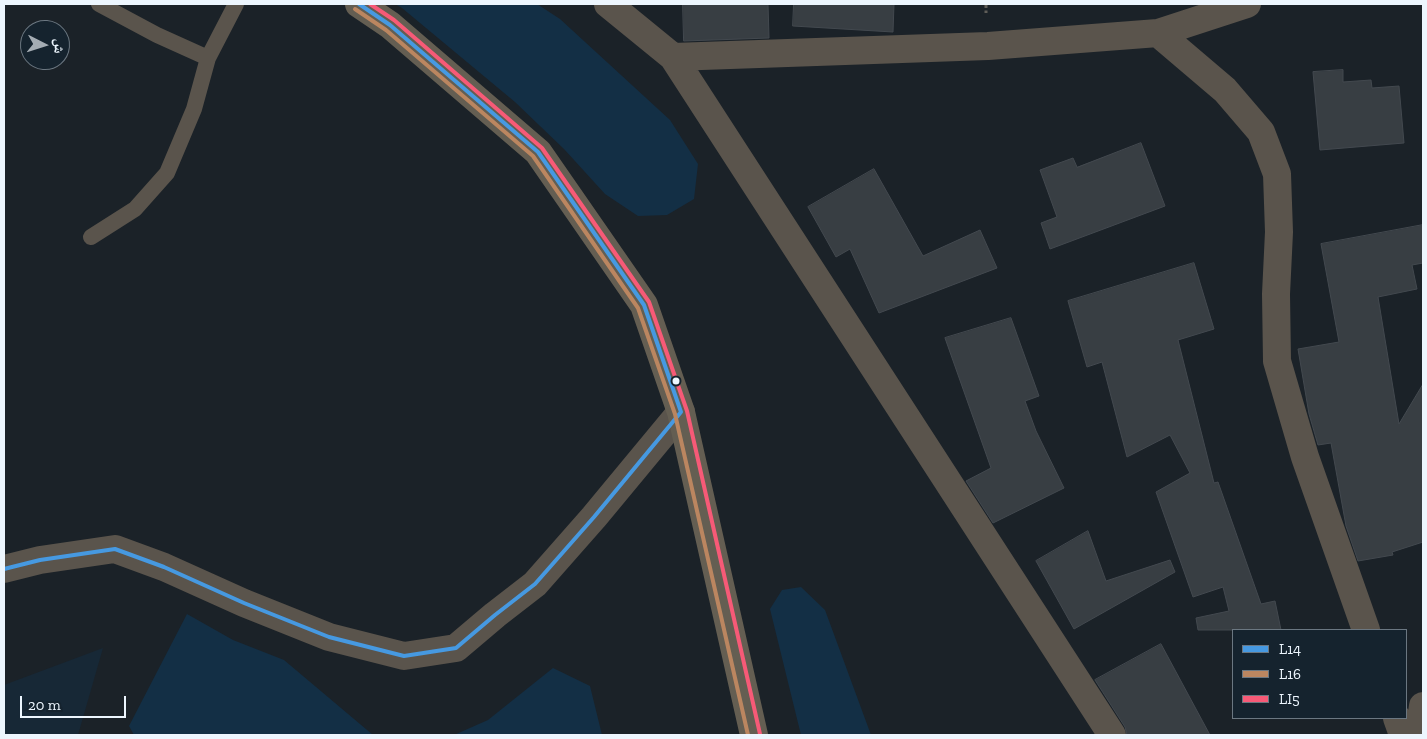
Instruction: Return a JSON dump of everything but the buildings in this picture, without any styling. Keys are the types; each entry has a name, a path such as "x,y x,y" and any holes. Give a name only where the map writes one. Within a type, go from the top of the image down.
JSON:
{"main road":[{"path":"359,4 390,25 538,152 644,305 681,412 754,735"}],"street":[{"path":"608,4 673,57 1112,735"},
{"path":"673,57 988,46 1158,34 1248,4"},
{"path":"1158,34 1225,90 1261,132 1277,174 1279,232 1276,294 1277,361 1305,457 1366,629"},
{"path":"4,569 40,560 115,549 164,567 244,603 329,637 404,656 456,648 495,614 535,584 594,517 681,412"},
{"path":"1419,735 1423,706"},
{"path":"1397,719 1403,735"}],"lane":[{"path":"99,4 157,35 208,58"},
{"path":"91,237 135,209 167,173 194,109 208,58 236,4"}],"shaded area":[{"path":"395,4 537,4 560,19 670,120 698,164 694,199 667,215 638,216 605,194 564,149 515,102"},
{"path":"801,587 825,610 871,735 801,735 770,609 782,590"},
{"path":"187,614 233,640 284,660 373,735 134,735 129,726"},
{"path":"103,648 78,735 4,735 4,685"},
{"path":"553,668 590,686 602,735 454,735 488,720"}],"transit line":[{"name":"L14","path":"359,4 390,25 538,152 644,305 681,412"},
{"name":"LI5","path":"370,4 394,20 542,148 649,302 687,411 760,734"},
{"name":"L16","path":"355,9 386,30 533,156 638,308 675,414 748,735"},
{"name":"L14","path":"4,569 40,560 115,549 164,567 244,603 329,637 404,656 456,648 535,584 594,517 681,412"}]}
